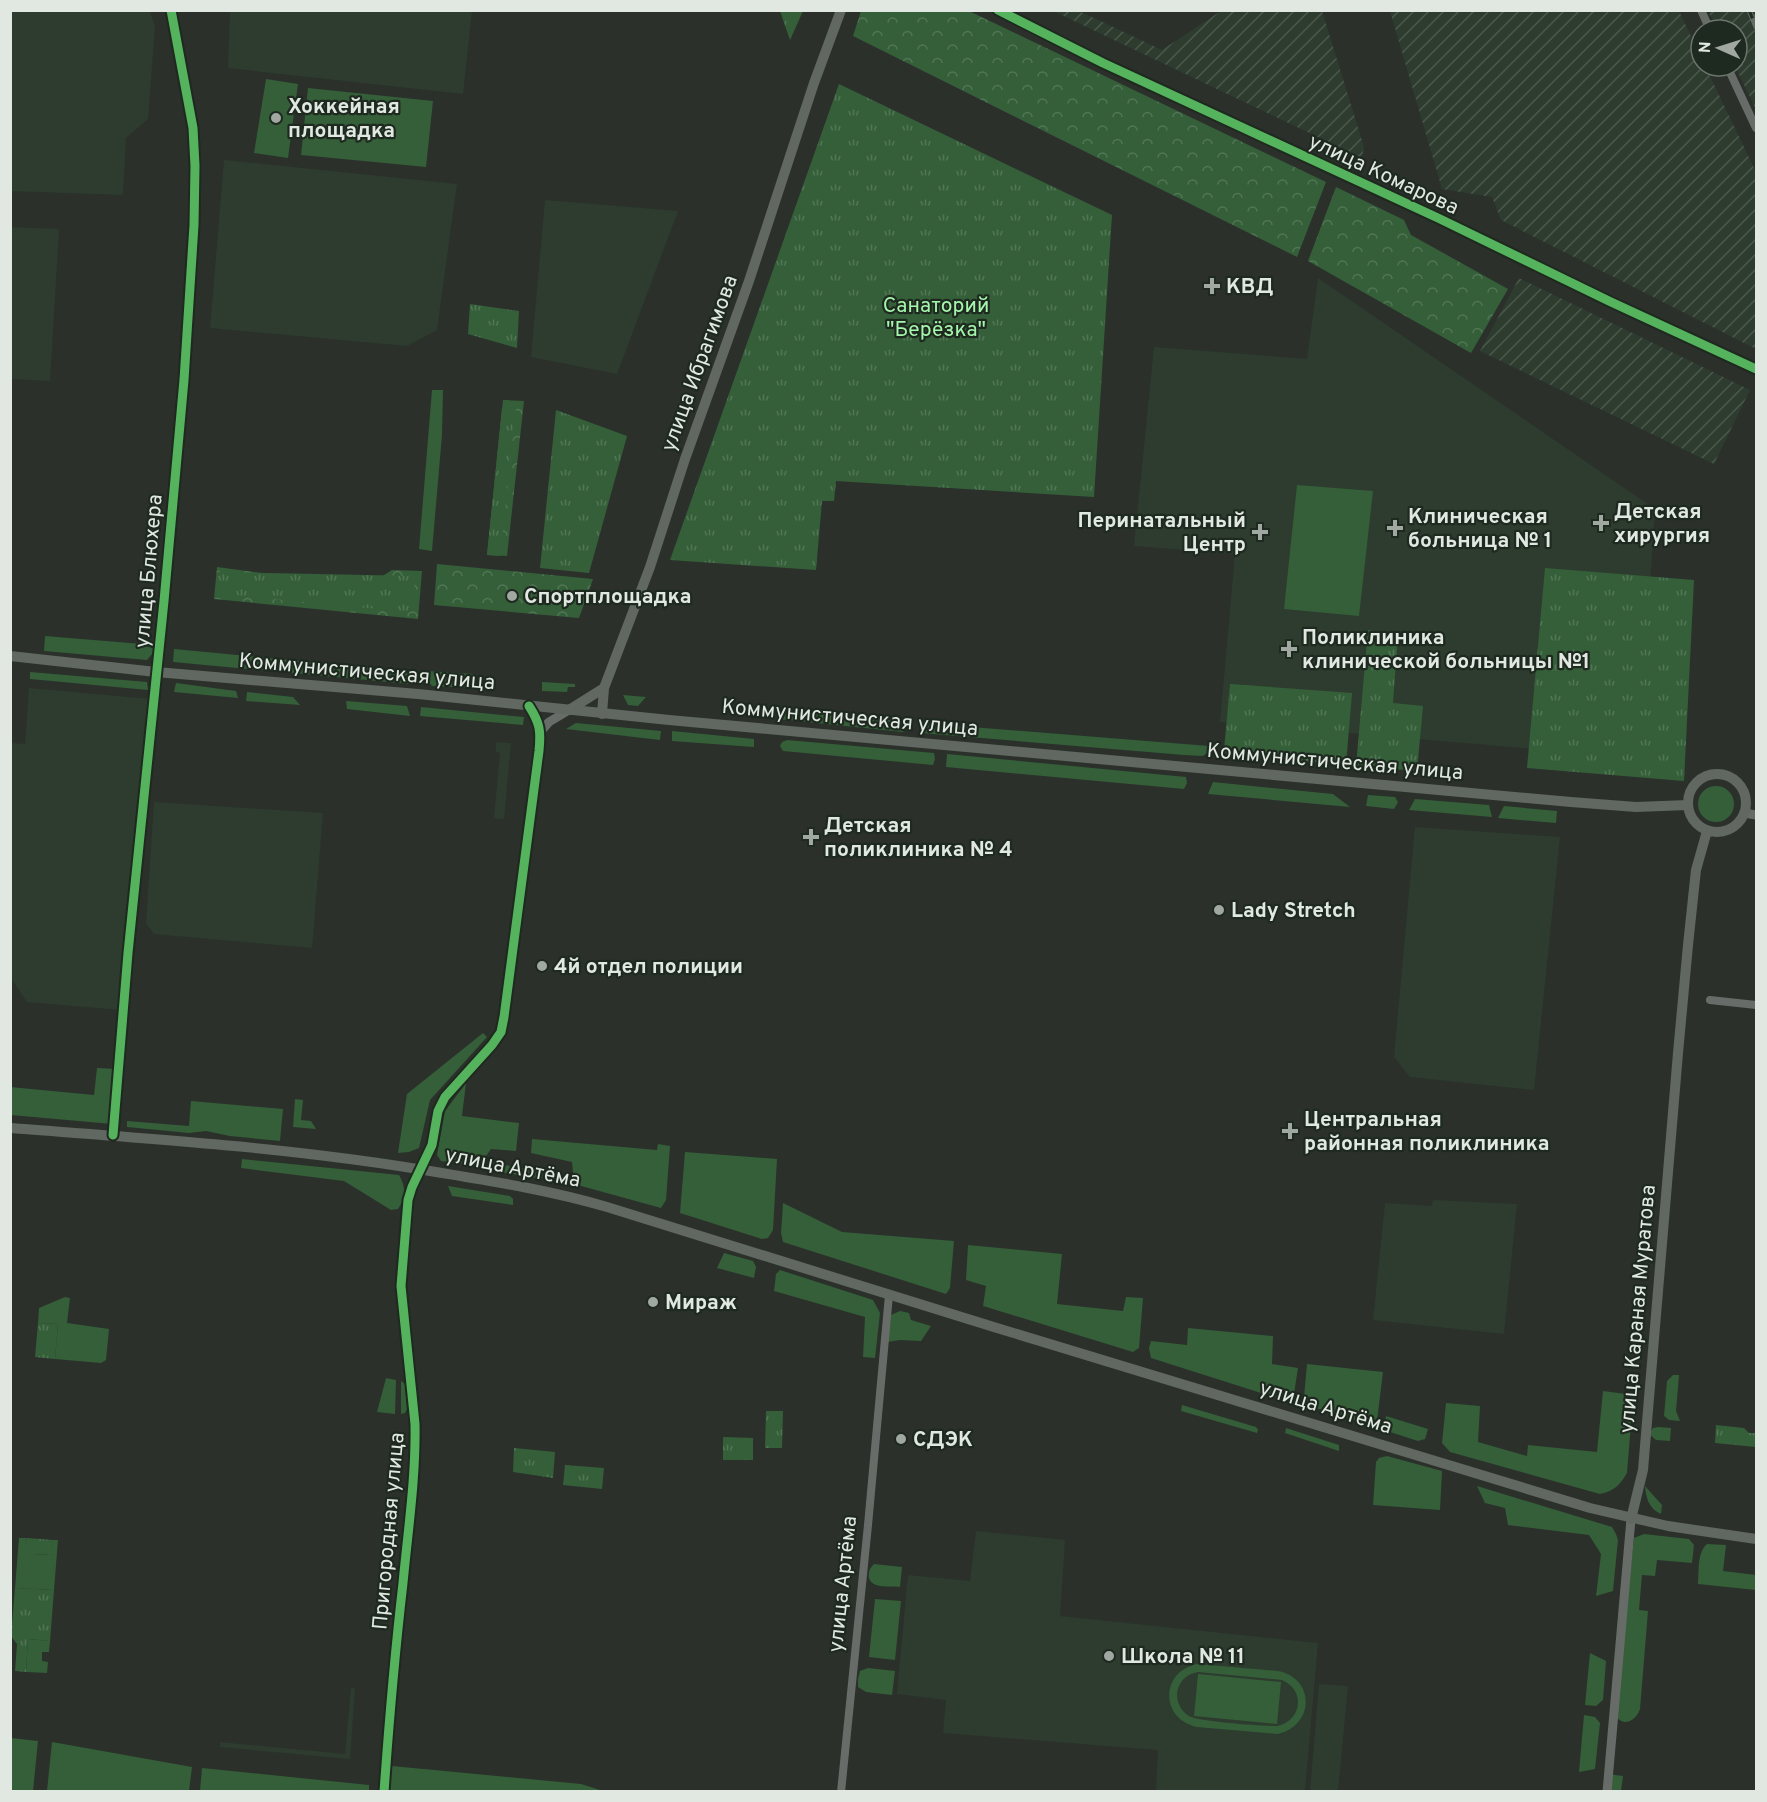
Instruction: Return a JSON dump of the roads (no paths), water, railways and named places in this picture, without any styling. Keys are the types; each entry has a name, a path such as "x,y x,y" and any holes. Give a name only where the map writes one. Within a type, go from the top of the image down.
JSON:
{"main road":[{"name":"улица Ибрагимова","path":"602,714 604,687 650,567 685,459 753,270 814,83 841,10"},
{"name":"Коммунистическая улица","path":"10,656 602,714 1571,802 1636,807 1688,805"},
{"path":"569,710 604,687"},
{"path":"1718,774 1734,780 1740,787 1746,803 1744,813 1741,820 1729,830 1707,831 1696,824 1689,812 1688,797 1695,784 1709,775 1718,774"},
{"name":"улица Караная Муратова","path":"1631,1518 1644,1461 1677,1053 1696,870 1707,831"},
{"name":"улица Артёма","path":"10,1128 262,1149 421,1169 552,1192 1461,1469 1631,1518 1700,1532 1756,1539"}],"street":[{"name":"улица Блюхера","path":"113,1135 129,941 161,641 184,380 194,225 193,128 171,10"},
{"name":"улица Комарова","path":"998,10 1114,68 1756,369"},
{"path":"1733,78 1756,128"},
{"path":"529,706 536,716 541,731 549,722 569,710"},
{"name":"Пригородная улица","path":"384,1791 414,1472 415,1424 401,1286 408,1200 432,1145 438,1111 445,1096 501,1032 541,731"},
{"path":"1744,813 1756,815"},
{"path":"1710,1000 1756,1005"},
{"name":"улица Артёма","path":"841,1791 889,1295"},
{"name":"улица Караная Муратова","path":"1607,1791 1631,1518"}],"railway":[{"path":"1749,10 1756,27"}],"place":[{"name":"Хоккейная площадка","path":"276,118"},
{"name":"КВД","path":"1212,286"},
{"name":"Детская хирургия","path":"1601,523"},
{"name":"Клиническая больница № 1","path":"1395,528"},
{"name":"Перинатальный Центр","path":"1260,532"},
{"name":"Спортплощадка","path":"512,596"},
{"name":"Поликлиника клинической больницы №1","path":"1289,649"},
{"name":"Детская поликлиника № 4","path":"811,837"},
{"name":"Lady Stretch","path":"1219,910"},
{"name":"4й отдел полиции","path":"542,966"},
{"name":"Центральная районная поликлиника","path":"1290,1131"},
{"name":"Мираж","path":"653,1302"},
{"name":"СДЭК","path":"901,1439"},
{"name":"Школа № 11","path":"1109,1656"}],"park label":[{"name":"Санаторий \"Берёзка\"","path":"936,317"}]}
